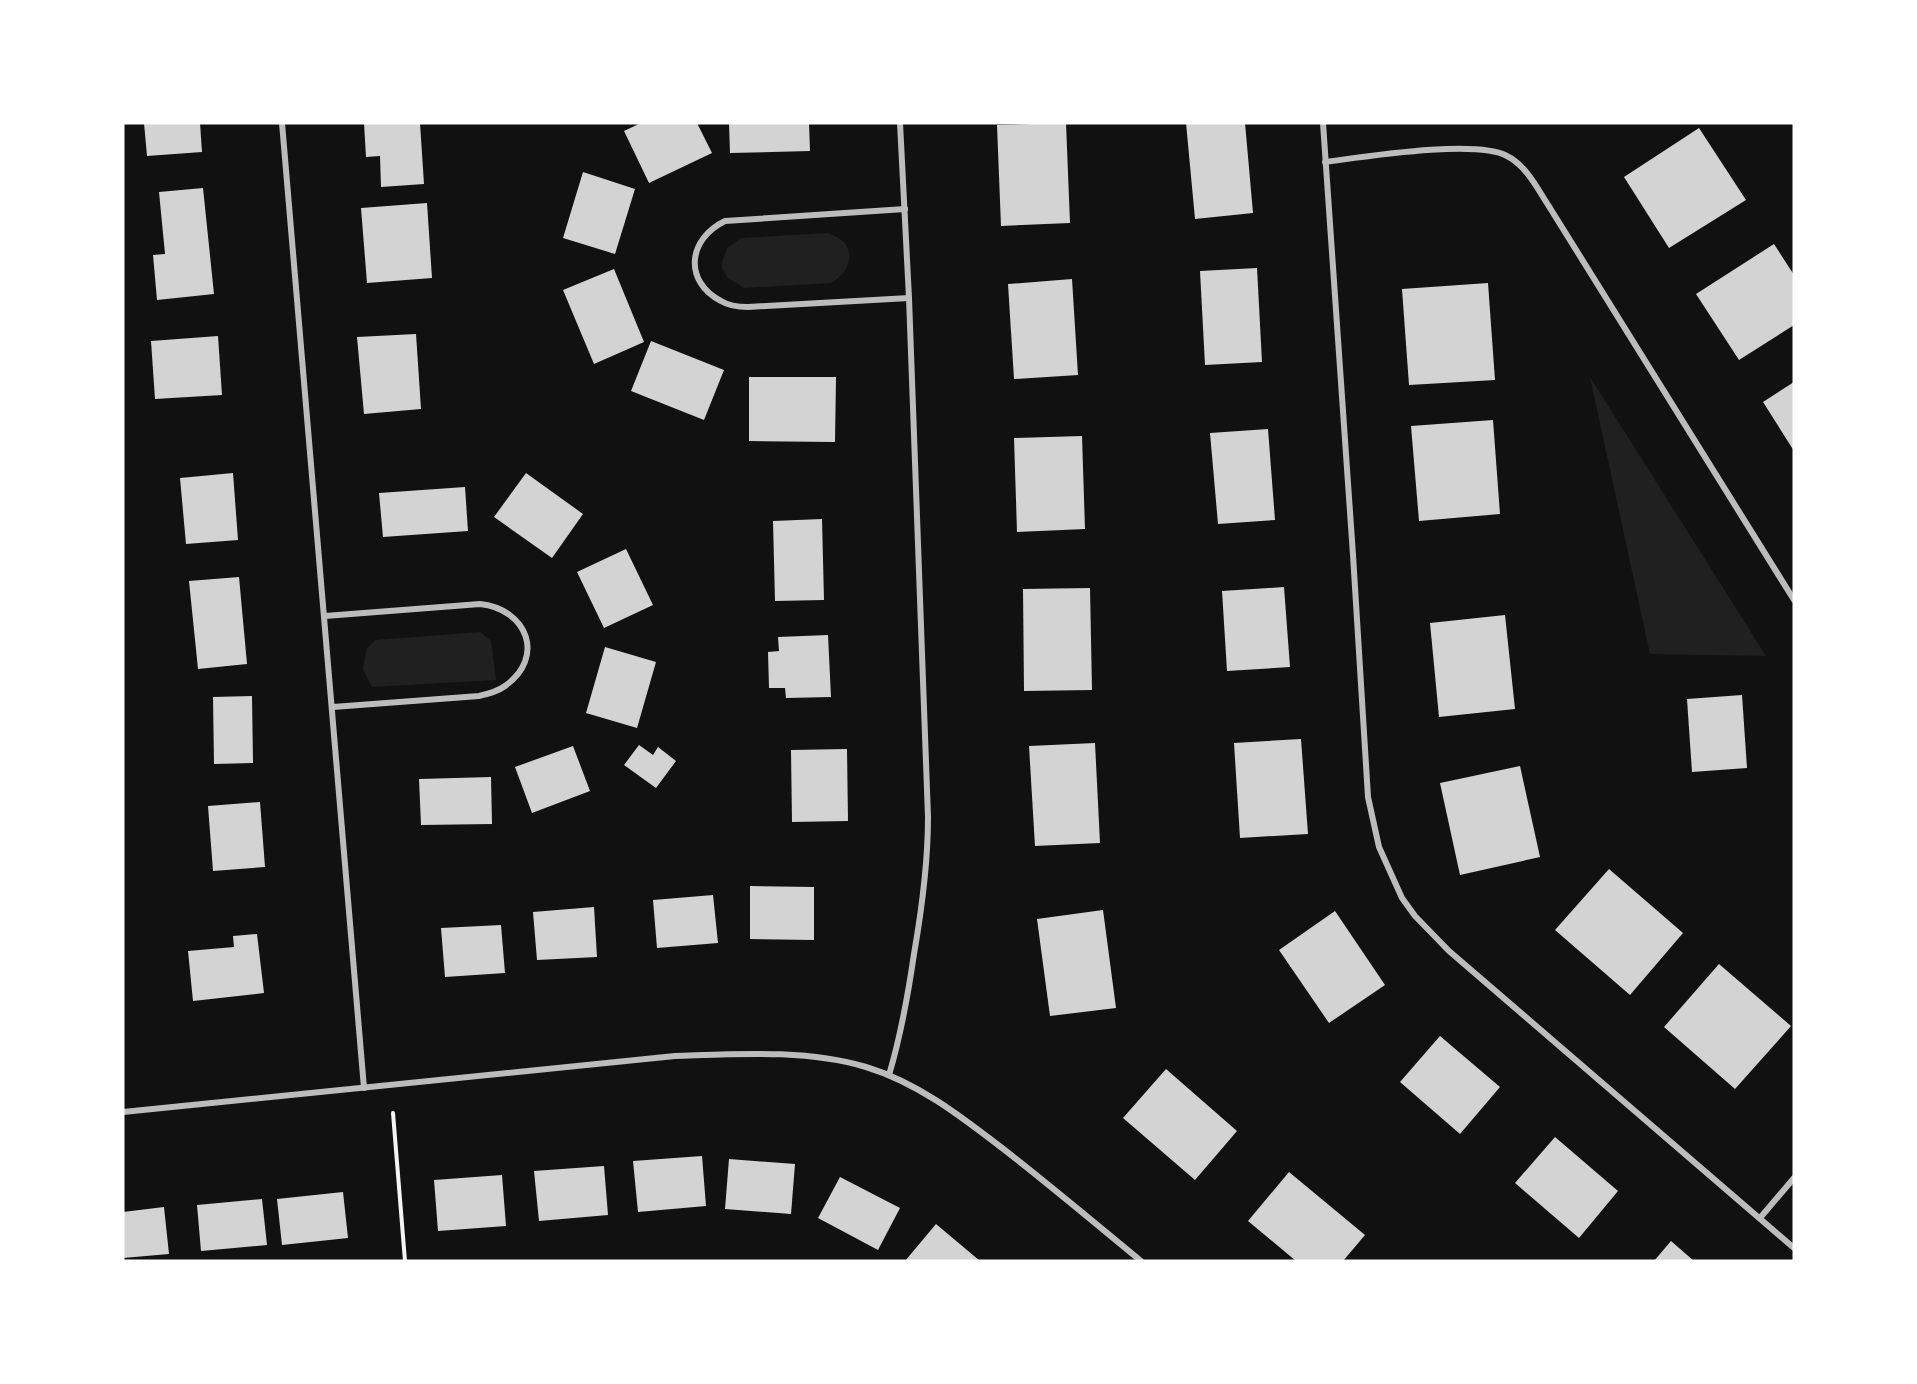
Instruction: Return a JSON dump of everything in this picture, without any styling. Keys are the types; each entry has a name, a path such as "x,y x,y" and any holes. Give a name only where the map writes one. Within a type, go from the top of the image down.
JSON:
{"street":[{"path":"282,123 364,1088"},
{"path":"889,1075 904,1022 928,856 909,298 900,123"},
{"path":"1323,123 1368,797 1379,848 1402,898 1415,916 1449,951 1794,1248"},
{"path":"1325,162 1420,151 1479,149 1505,154 1521,166 1550,208 1794,600"},
{"path":"905,209 725,221 710,229 703,237 698,244 695,261 702,286 721,302 733,306 748,308 909,298"},
{"path":"325,616 480,604 494,606 520,624 526,635 528,646 527,658 521,670 504,688 493,692 479,696 333,707"},
{"path":"123,1112 675,1056 734,1054 832,1060 889,1075 921,1090 988,1137 1141,1261"},
{"path":"1760,1218 1794,1178"}],"path":[{"path":"393,1113 405,1261"}],"shaded area":[{"path":"828,233 844,243 849,256 845,271 831,283 744,288 727,277 722,268 727,248 741,238"},
{"path":"1590,377 1766,656 1650,654"},
{"path":"480,632 491,641 496,680 372,687 363,669 367,648 376,640"}],"building":[{"path":"144,123 200,123 202,152 147,156"},
{"path":"364,123 420,123 424,184 381,187 380,156 366,157"},
{"path":"641,123 697,123 712,153 649,183 624,131"},
{"path":"729,123 809,123 810,151 730,153"},
{"path":"1066,123 1070,223 1001,226 997,125"},
{"path":"1186,123 1245,123 1253,213 1195,219"},
{"path":"1699,128 1746,200 1669,248 1624,177"},
{"path":"583,172 635,189 615,254 563,238"},
{"path":"203,188 214,294 157,300 153,255 165,254 159,192"},
{"path":"427,203 432,278 367,283 361,208"},
{"path":"1774,244 1794,275 1794,325 1739,360 1696,294"},
{"path":"1257,268 1262,362 1205,365 1200,271"},
{"path":"614,269 644,342 594,364 563,290"},
{"path":"1072,279 1078,375 1014,379 1008,284"},
{"path":"1488,283 1495,380 1409,385 1402,289"},
{"path":"416,334 421,409 364,414 357,337"},
{"path":"218,336 222,395 155,399 151,341"},
{"path":"651,341 724,370 704,420 631,391"},
{"path":"749,377 836,377 835,442 749,441"},
{"path":"1794,382 1794,451 1763,402"},
{"path":"1493,420 1500,514 1419,521 1411,426"},
{"path":"1268,429 1275,520 1218,524 1210,433"},
{"path":"1082,436 1085,529 1017,532 1014,438"},
{"path":"233,473 238,540 186,544 180,478"},
{"path":"526,473 583,514 552,558 494,517"},
{"path":"465,487 468,531 383,537 379,493"},
{"path":"822,519 824,600 775,601 773,521"},
{"path":"626,549 653,605 604,628 577,572"},
{"path":"239,577 247,664 198,669 189,581"},
{"path":"1284,587 1290,667 1227,671 1222,591"},
{"path":"1090,588 1092,690 1024,691 1023,589"},
{"path":"1505,615 1515,709 1439,717 1430,623"},
{"path":"828,635 831,697 786,698 785,688 769,688 768,652 779,651 778,637"},
{"path":"605,647 656,662 637,728 586,713"},
{"path":"1742,695 1747,768 1692,772 1687,699"},
{"path":"252,696 253,763 214,764 213,697"},
{"path":"1301,739 1308,834 1240,838 1234,743"},
{"path":"1095,743 1100,843 1035,846 1029,746"},
{"path":"639,745 653,755 658,747 676,761 656,788 624,765"},
{"path":"573,746 590,791 532,813 515,767"},
{"path":"847,749 848,821 792,822 791,750"},
{"path":"1520,766 1540,857 1460,875 1440,783"},
{"path":"491,777 492,824 421,825 419,779"},
{"path":"260,802 265,867 213,871 208,806"},
{"path":"1609,869 1683,933 1630,995 1555,930"},
{"path":"750,886 814,887 814,940 750,939"},
{"path":"713,895 718,943 657,948 653,900"},
{"path":"594,907 597,957 537,960 533,912"},
{"path":"1103,910 1116,1008 1050,1016 1037,919"},
{"path":"1335,911 1385,985 1329,1023 1279,950"},
{"path":"501,925 505,973 445,977 441,928"},
{"path":"257,934 264,993 193,1001 188,951 234,947 233,936"},
{"path":"1719,964 1791,1026 1735,1089 1664,1027"},
{"path":"1440,1036 1500,1087 1460,1134 1400,1082"},
{"path":"1166,1069 1237,1131 1195,1180 1123,1118"},
{"path":"1555,1137 1618,1191 1579,1238 1515,1183"},
{"path":"702,1156 706,1206 638,1212 633,1161"},
{"path":"729,1159 795,1164 791,1214 725,1209"},
{"path":"604,1166 608,1215 539,1221 534,1171"},
{"path":"1289,1172 1365,1235 1343,1261 1296,1261 1248,1221"},
{"path":"502,1175 506,1226 438,1231 434,1180"},
{"path":"840,1177 900,1208 878,1250 818,1218"},
{"path":"343,1192 348,1238 282,1245 277,1199"},
{"path":"262,1199 267,1245 201,1251 197,1205"},
{"path":"164,1207 169,1254 123,1258 123,1212"},
{"path":"936,1224 980,1261 905,1261"},
{"path":"1671,1241 1694,1261 1654,1261"}]}
